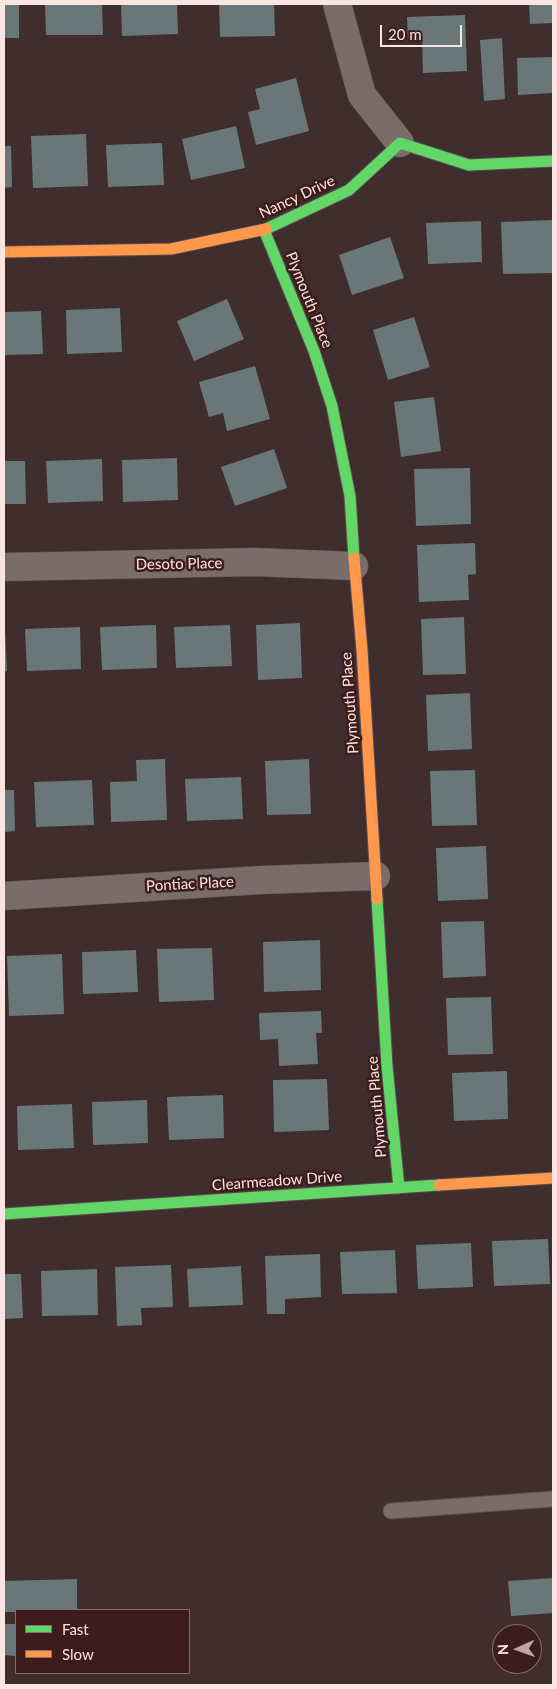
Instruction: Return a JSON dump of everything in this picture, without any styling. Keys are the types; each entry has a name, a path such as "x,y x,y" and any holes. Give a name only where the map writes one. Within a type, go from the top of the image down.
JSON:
{"street":[{"path":"337,4 362,95 400,143 469,166 553,161"},
{"name":"Nancy Drive","path":"4,252 171,249 264,230 348,190 400,143"},
{"name":"Plymouth Place","path":"264,230 314,351 332,406 350,496 362,650 387,1066 400,1188"},
{"name":"Desoto Place","path":"4,567 254,562 354,566"},
{"name":"Pontiac Place","path":"4,896 261,880 376,876"},
{"name":"Clearmeadow Drive","path":"4,1214 553,1178"}],"lane":[{"path":"391,1511 553,1499"}],"building":[{"path":"4,4 19,4 19,38 4,38"},
{"path":"45,4 102,4 103,35 46,35"},
{"path":"121,4 177,4 178,34 122,36"},
{"path":"219,4 274,4 275,36 220,37"},
{"path":"529,4 553,4 553,23 530,24"},
{"path":"465,15 467,71 423,73 422,38 408,38 407,17"},
{"path":"502,38 505,99 484,101 480,40"},
{"path":"553,57 553,93 518,95 517,58"},
{"path":"296,78 309,131 256,145 248,112 260,109 255,89"},
{"path":"236,126 245,168 191,180 182,139"},
{"path":"86,134 88,186 33,188 31,136"},
{"path":"162,143 164,185 108,187 106,145"},
{"path":"4,146 11,146 12,187 4,188"},
{"path":"553,220 553,273 503,274 501,222"},
{"path":"481,221 482,262 428,264 426,223"},
{"path":"390,237 404,278 352,295 339,255"},
{"path":"227,299 244,339 194,361 177,321"},
{"path":"120,308 122,352 67,354 66,310"},
{"path":"41,311 43,354 4,355 4,312"},
{"path":"414,317 430,367 388,380 373,330"},
{"path":"255,366 270,419 227,431 223,413 209,417 199,382"},
{"path":"434,397 441,451 401,457 394,402"},
{"path":"274,449 287,488 235,506 221,467"},
{"path":"177,458 178,500 123,502 122,460"},
{"path":"102,459 103,501 48,503 46,461"},
{"path":"4,461 25,461 26,504 4,504"},
{"path":"470,468 471,524 416,526 414,469"},
{"path":"475,543 476,574 468,575 469,600 419,602 417,545"},
{"path":"464,617 466,674 423,675 421,619"},
{"path":"300,623 302,678 258,680 256,625"},
{"path":"156,625 157,668 102,670 100,627"},
{"path":"230,625 232,666 176,668 174,627"},
{"path":"80,627 81,669 27,671 25,629"},
{"path":"4,629 7,671 4,672"},
{"path":"470,693 472,749 428,751 426,695"},
{"path":"165,759 167,820 111,822 110,782 137,781 136,760"},
{"path":"309,759 311,814 267,815 265,761"},
{"path":"475,770 477,825 432,826 430,771"},
{"path":"241,777 243,819 187,821 185,779"},
{"path":"92,780 94,825 36,827 34,782"},
{"path":"4,790 14,790 15,831 4,832"},
{"path":"486,846 488,899 438,901 436,848"},
{"path":"484,921 486,976 443,978 441,922"},
{"path":"320,940 321,990 264,992 263,942"},
{"path":"212,948 214,1000 159,1002 157,949"},
{"path":"136,950 138,992 83,994 82,952"},
{"path":"62,954 64,1014 9,1016 7,956"},
{"path":"491,997 493,1054 448,1055 446,998"},
{"path":"321,1011 322,1033 316,1033 318,1064 279,1066 278,1039 260,1040 259,1013"},
{"path":"507,1071 508,1119 454,1121 452,1073"},
{"path":"327,1079 329,1130 274,1132 273,1080"},
{"path":"223,1095 224,1138 169,1140 167,1097"},
{"path":"147,1100 148,1143 93,1145 92,1102"},
{"path":"72,1104 74,1148 18,1150 17,1106"},
{"path":"548,1239 550,1284 494,1286 492,1241"},
{"path":"471,1243 473,1287 418,1289 416,1245"},
{"path":"395,1250 397,1293 342,1294 340,1252"},
{"path":"320,1254 321,1297 285,1299 285,1314 267,1314 265,1256"},
{"path":"171,1265 173,1307 141,1308 142,1325 117,1326 115,1267"},
{"path":"241,1266 243,1305 189,1307 187,1269"},
{"path":"97,1269 98,1315 42,1316 41,1271"},
{"path":"4,1274 21,1274 23,1318 4,1319"},
{"path":"553,1578 553,1613 511,1616 508,1581"},
{"path":"77,1579 77,1609 15,1609 15,1612 4,1612 4,1581"},
{"path":"4,1624 15,1624 15,1656 4,1655"}],"traffic: fast":[{"path":"266,229 349,190 400,143 469,165 553,161"},
{"path":"264,230 314,351 332,406 350,496 354,558"},
{"path":"377,899 387,1066 399,1188"},
{"path":"4,1214 439,1185"}],"traffic: slow":[{"path":"4,252 171,249 266,229"},
{"path":"354,558 362,650 377,899"},
{"path":"439,1185 553,1178"}]}
